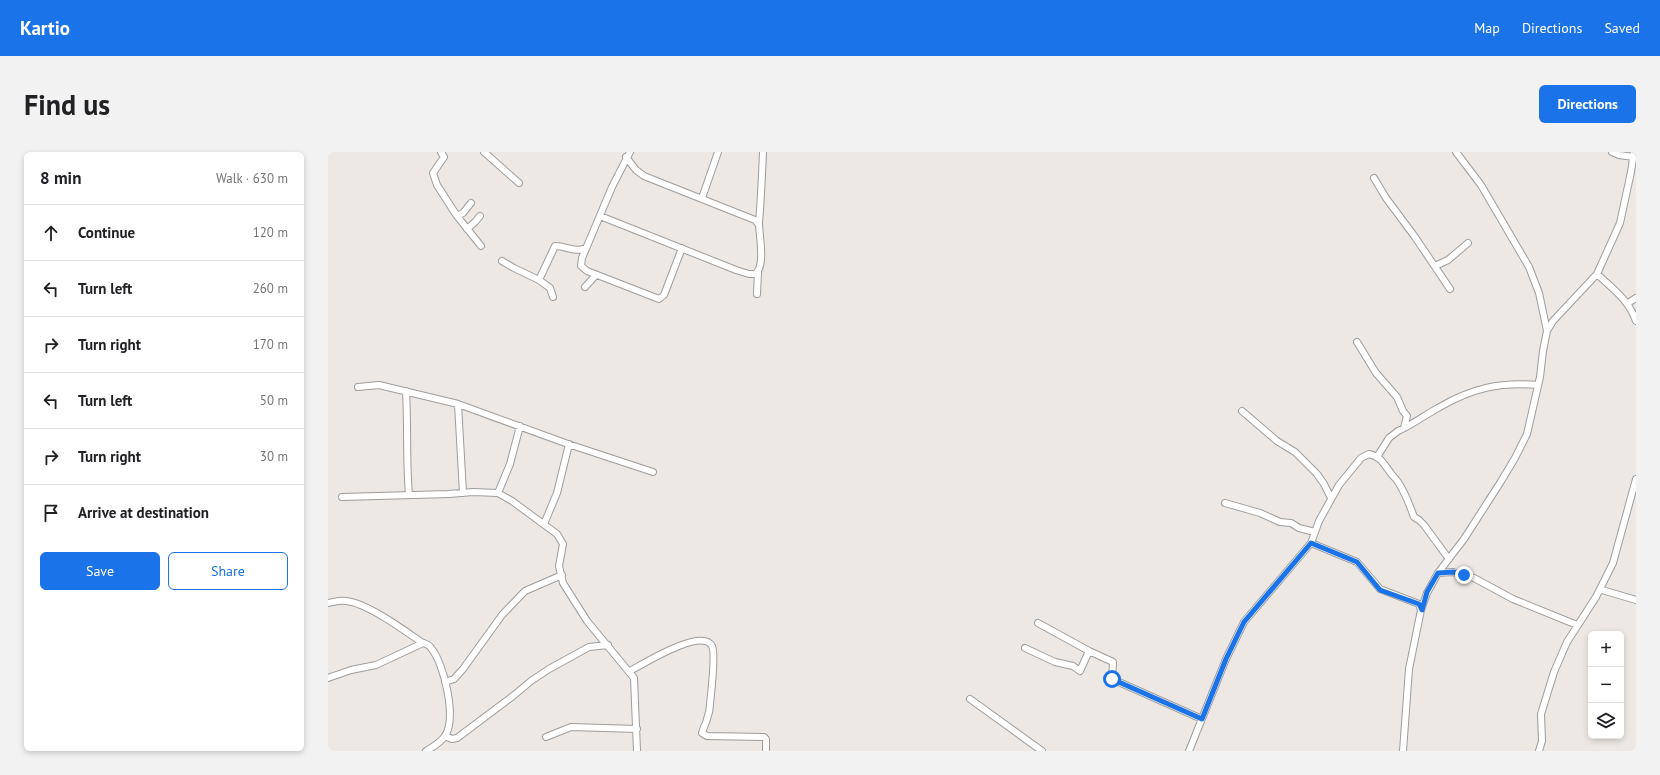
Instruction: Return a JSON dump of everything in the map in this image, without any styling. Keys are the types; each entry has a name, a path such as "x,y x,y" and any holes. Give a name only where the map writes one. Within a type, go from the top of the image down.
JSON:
{"street":[{"path":"441,152 444,157 433,173 433,176 457,216 481,246"},
{"path":"484,152 519,183"},
{"path":"702,198 718,152"},
{"path":"757,294 761,249 759,225 764,152"},
{"path":"1456,152 1481,185 1529,267 1539,293 1547,331"},
{"path":"1403,751 1409,669 1427,592 1438,573 1464,539 1515,458 1527,434 1538,385 1547,331 1553,320 1597,274 1620,223 1634,154 1619,156 1612,152"},
{"path":"628,155 636,170 644,176 755,220 759,225"},
{"path":"628,155 586,248 581,261 581,266 587,271 596,275 659,299 662,298 682,248"},
{"path":"1374,178 1386,198 1450,289"},
{"path":"457,216 463,213 471,203"},
{"path":"467,229 476,222 480,216"},
{"path":"600,216 749,274 755,274 758,272"},
{"path":"1434,266 1448,260 1468,243"},
{"path":"539,280 555,246 561,246 579,251 586,248"},
{"path":"502,261 539,280 550,288 553,297"},
{"path":"1597,274 1628,303 1633,310 1636,321"},
{"path":"585,287 596,275"},
{"path":"1628,303 1636,298"},
{"path":"1357,342 1376,374 1390,387 1400,403 1407,416 1404,428"},
{"path":"1377,457 1389,438 1456,398 1484,388 1516,384 1538,385"},
{"path":"358,387 380,385 458,404 569,444 653,472"},
{"path":"406,391 409,495"},
{"path":"458,404 463,493"},
{"path":"1242,411 1277,441 1286,448 1290,448 1303,460 1324,484 1331,498"},
{"path":"498,493 510,464 520,426"},
{"path":"544,524 557,493 569,444"},
{"path":"1189,751 1226,659 1244,622 1311,543 1331,498 1339,485 1361,458 1369,454 1377,457 1385,464 1399,483 1414,517 1424,525 1449,559"},
{"path":"1539,751 1542,741 1541,714 1554,672 1567,642 1596,597 1613,563 1636,479"},
{"path":"342,497 498,493 512,501 557,534 563,544 559,566 563,583 587,621 630,671 635,682 637,751"},
{"path":"1224,503 1260,513 1280,522 1288,522 1299,528 1315,532"},
{"path":"1311,543 1357,562 1378,588 1419,604 1422,610"},
{"path":"1438,573 1453,572 1474,578 1513,599 1578,625"},
{"path":"445,682 454,679 502,615 525,591 562,575"},
{"path":"1602,590 1636,600"},
{"path":"328,603 346,601 358,604 430,646 435,653 445,682 449,701 450,718 445,736 426,751"},
{"path":"1038,623 1089,651 1113,662 1112,679 1202,719"},
{"path":"630,671 677,646 699,640 708,642 712,645 713,651 712,681 709,712 702,733 707,736 764,737 766,739 766,751"},
{"path":"328,678 351,670 376,665 423,643"},
{"path":"445,736 452,739 458,738 513,696 531,680 548,669 589,647 608,645"},
{"path":"1025,648 1055,662 1072,666 1080,671 1089,651"},
{"path":"970,699 1042,751"},
{"path":"546,737 571,727 637,729"}],"route":[{"path":"1112,679 1202,719 1226,659 1246,618 1311,543 1346,556 1357,562 1362,566 1380,590 1419,604 1422,610 1427,592 1438,573 1453,572 1464,575"}]}
